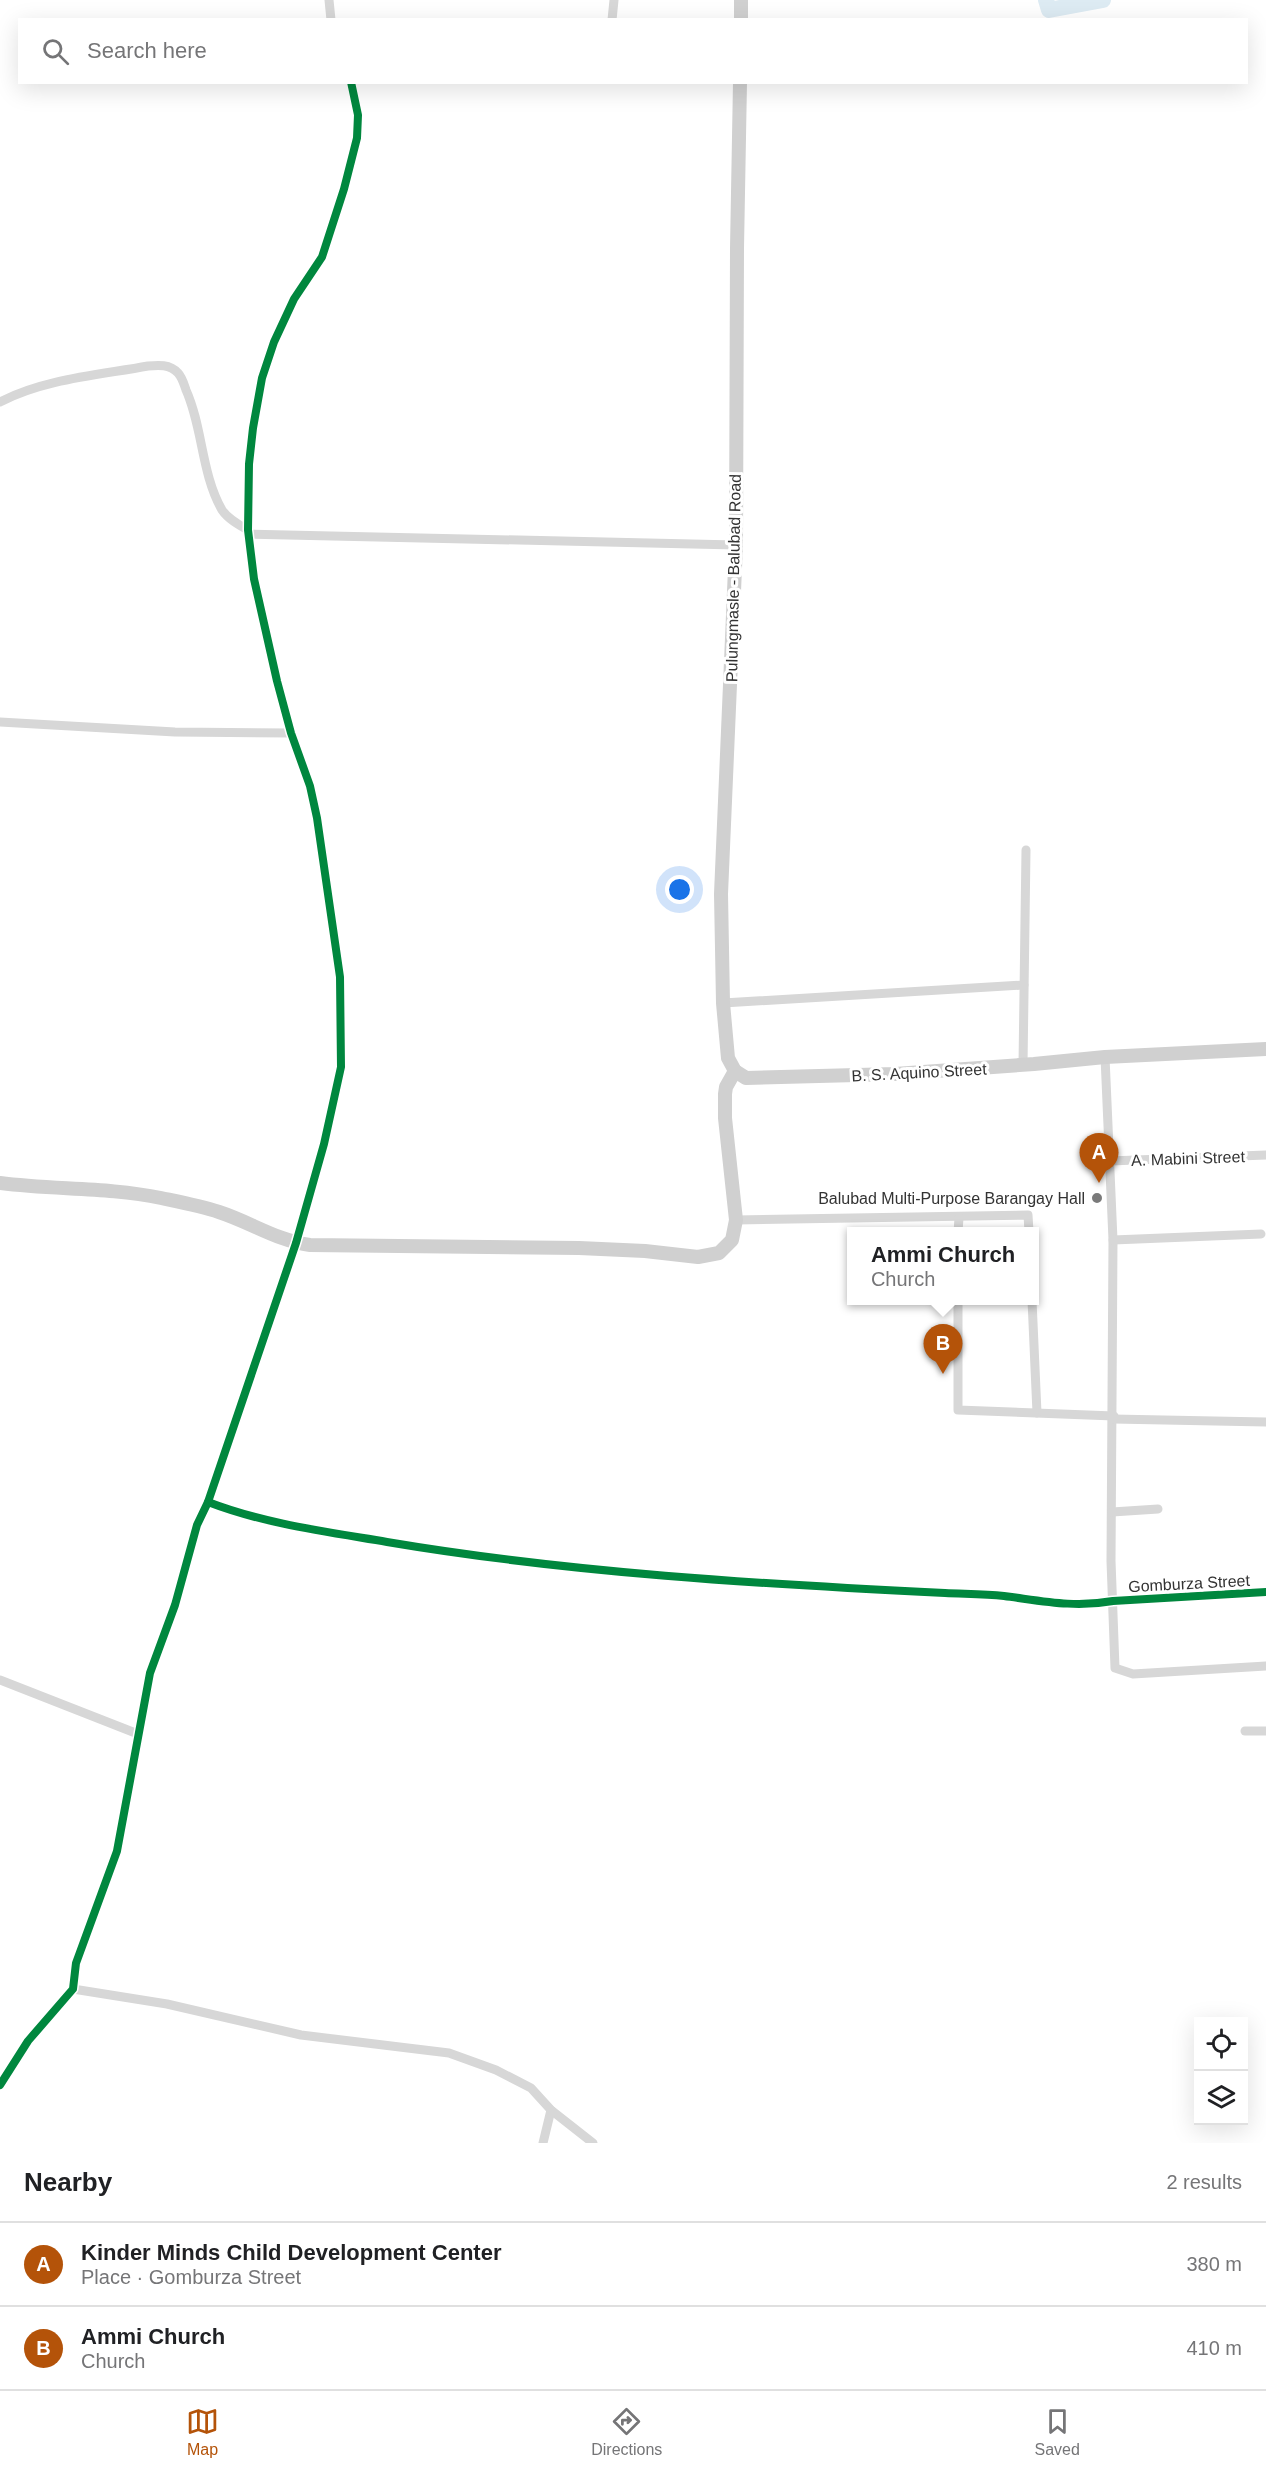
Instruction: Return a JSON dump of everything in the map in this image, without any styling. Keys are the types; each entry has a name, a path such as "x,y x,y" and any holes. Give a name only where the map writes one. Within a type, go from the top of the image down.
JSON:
{"street":[{"path":"329,0 332,18"},
{"path":"612,18 614,0"},
{"path":"741,0 741,18"},
{"path":"0,2085 28,2041 73,1989 76,1963 117,1851 150,1673 175,1605 197,1525 208,1502 296,1243 324,1144 338,1078 341,1025 340,977 317,818 310,786 291,733 254,579 248,532 249,464 262,378 274,342 294,299 322,257 344,189 357,138 358,115 351,84"},
{"name":"Pulungmasle - Balubad Road","path":"735,1071 728,1058 723,1003 721,894 736,545 740,84"},
{"path":"0,402 15,394 43,386 148,366 168,366 179,374 193,405 207,469 224,513 248,532 736,545"},
{"path":"0,722 175,732 291,733"},
{"path":"1023,1065 1026,850"},
{"path":"723,1003 1024,985"},
{"name":"B. S. Aquino Street","path":"735,1071 746,1078 895,1074 1106,1057 1266,1049"},
{"name":"Gomburza Street","path":"1106,1057 1113,1240 1113,1601 1266,1592"},
{"path":"0,1183 128,1193 160,1198 218,1212 296,1243 358,1247 579,1248 645,1251 698,1257 719,1253 732,1240 736,1220 725,1118 726,1087 735,1071"},
{"name":"A. Mabini Street","path":"1110,1161 1266,1155"},
{"path":"736,1220 959,1218 1004,1214 1028,1215 1029,1227"},
{"path":"958,1227 959,1218"},
{"path":"1113,1240 1261,1234"},
{"path":"958,1305 958,1410 1266,1422"},
{"path":"1032,1305 1037,1413"},
{"path":"208,1502 232,1511 314,1530 413,1546 619,1572 989,1595 1069,1605 1090,1605 1113,1601 1115,1668 1133,1674 1266,1666"},
{"path":"1112,1512 1158,1509"},
{"path":"0,1680 138,1734"},
{"path":"1245,1731 1266,1731"},
{"path":"73,1989 167,2004 301,2034 449,2053 496,2070 531,2088 551,2110 593,2143"},
{"path":"543,2143 551,2110"}],"waterway":[{"path":"1046,0 1049,10 1103,0"}],"cycle path":[{"path":"0,2085 28,2041 73,1989 76,1963 117,1851 150,1673 175,1605 197,1525 208,1502 296,1243 324,1144 341,1067 340,977 317,818 310,786 291,733 277,681 254,579 248,530 249,464 262,378 274,342 294,299 322,257 344,189 357,138 358,115 351,84"},
{"path":"208,1502 274,1522 319,1531 456,1553 665,1576 805,1586 997,1595 1072,1604 1266,1592"}],"place":[{"name":"Kinder Minds Child Development Center","path":"1099,1183"},
{"name":"Balubad Multi-Purpose Barangay Hall","path":"1097,1198"},
{"name":"Ammi Church","path":"943,1374"}]}
